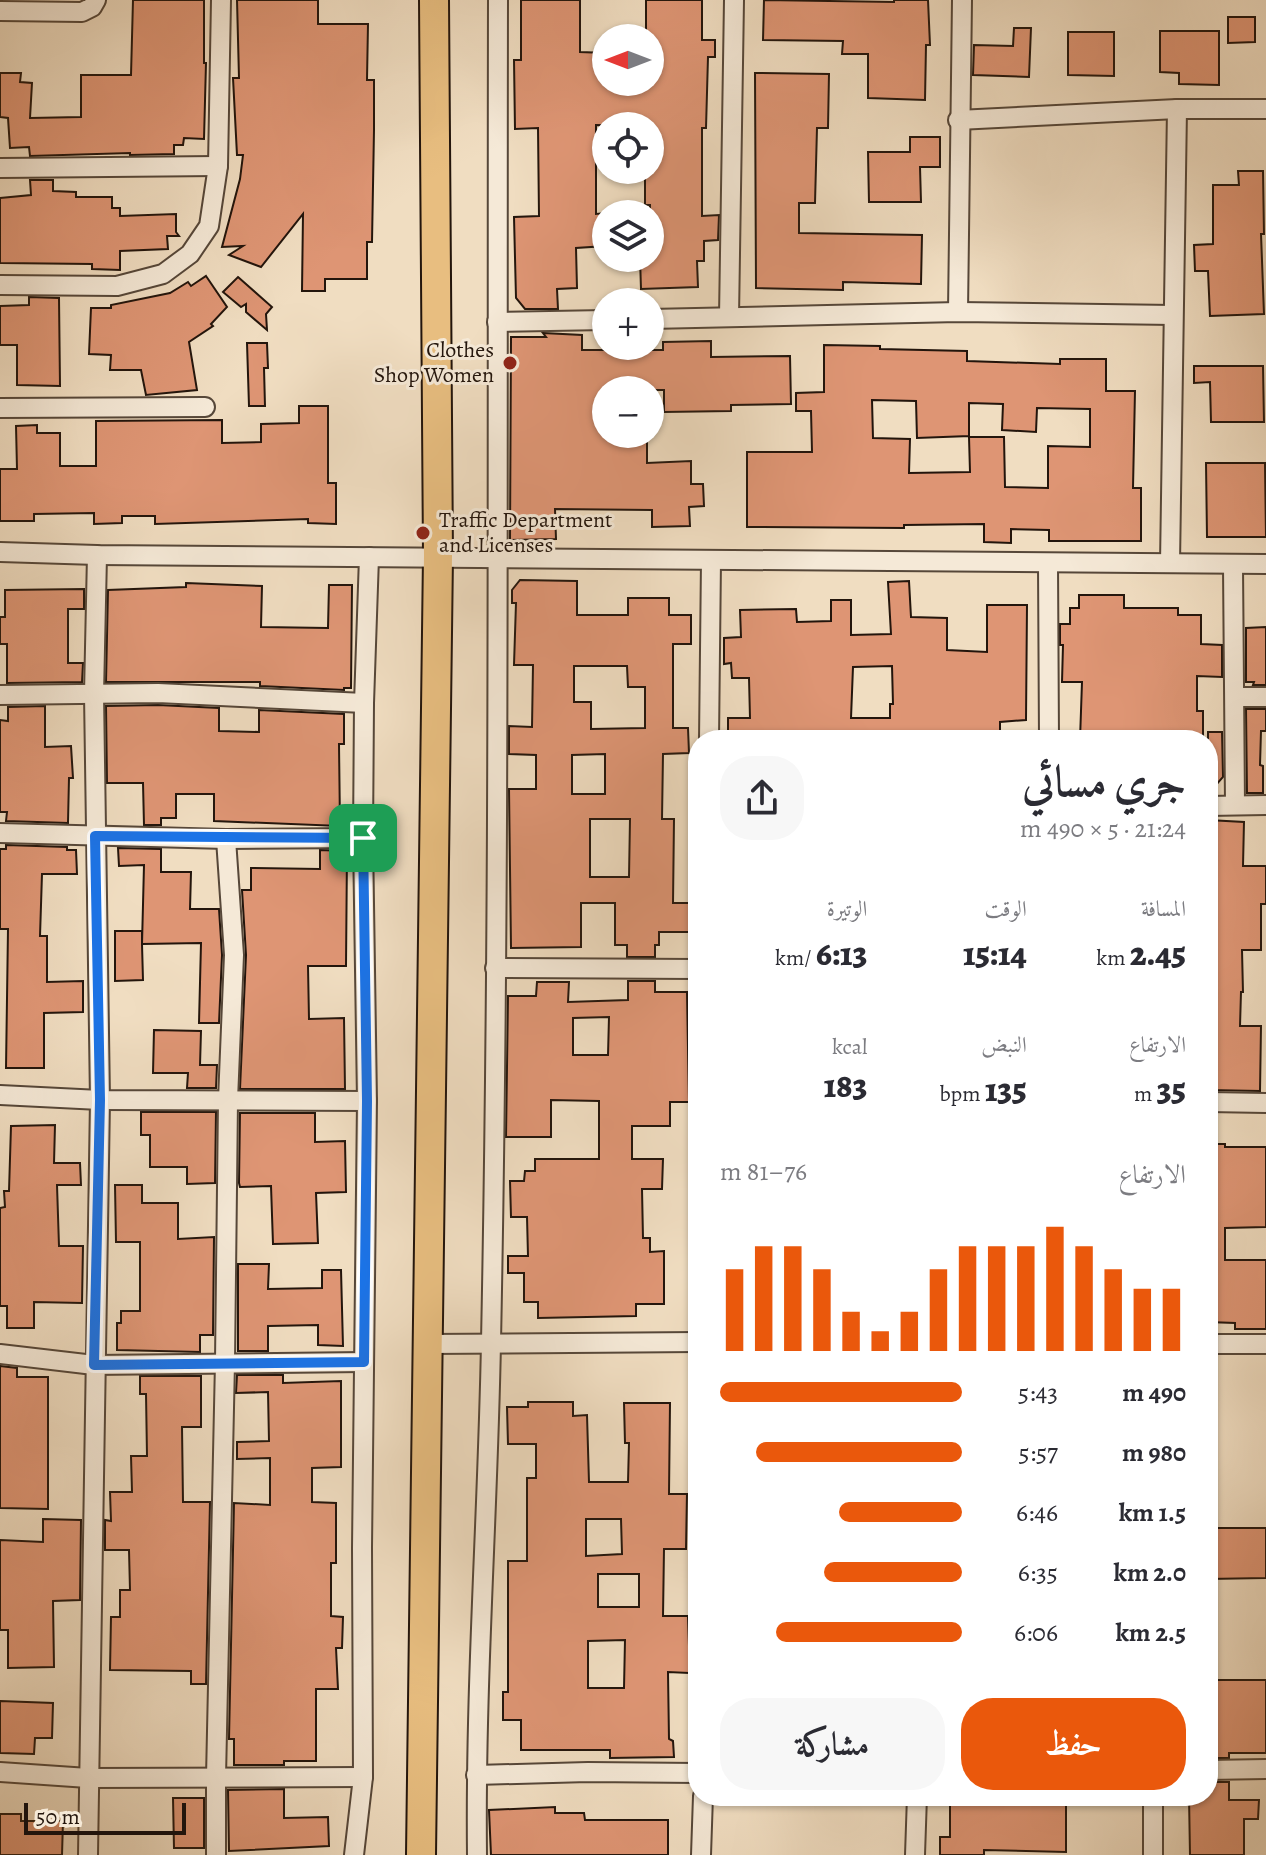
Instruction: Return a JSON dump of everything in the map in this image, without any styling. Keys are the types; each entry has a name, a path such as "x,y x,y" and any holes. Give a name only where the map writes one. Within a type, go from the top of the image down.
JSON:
{"main road":[{"path":"421,1855 438,556 434,0"}],"street":[{"path":"0,11 82,12 92,7 96,0"},
{"path":"0,285 117,286 163,274 190,254 209,226 218,166 221,0"},
{"path":"477,1855 476,1775 491,1344 498,558 498,0"},
{"path":"729,317 734,0"},
{"path":"958,312 958,120 962,0"},
{"path":"958,120 1177,109 1266,109"},
{"path":"1170,563 1177,109"},
{"path":"0,168 218,166"},
{"path":"664,319 958,312 1173,315"},
{"path":"497,322 592,320"},
{"path":"0,408 205,407"},
{"path":"0,552 1266,564"},
{"path":"88,1855 100,1100 94,694 97,555"},
{"path":"354,1855 363,1777 367,1101 363,838 369,557"},
{"path":"709,730 711,560"},
{"path":"1048,564 1049,730"},
{"path":"1233,566 1235,805"},
{"path":"0,695 158,693 364,703"},
{"path":"1235,697 1266,697"},
{"path":"1218,806 1266,805"},
{"path":"0,833 226,839 363,838"},
{"path":"216,1855 228,1100 234,955 226,839"},
{"path":"495,968 688,969"},
{"path":"0,1095 100,1100 367,1101"},
{"path":"1218,1102 1266,1103"},
{"path":"427,1344 688,1342"},
{"path":"1218,1344 1266,1344"},
{"path":"0,1354 94,1365 364,1362"},
{"path":"1218,1770 1266,1769"},
{"path":"0,1772 88,1778 363,1777"},
{"path":"476,1775 688,1773"},
{"path":"701,1855 703,1806"},
{"path":"915,1855 917,1806"},
{"path":"1153,1806 1153,1855"}],"building":[{"path":"133,0 204,0 204,139 184,138 183,145 174,145 174,154 30,156 29,147 10,148 8,118 0,117 0,73 21,73 20,82 32,83 30,118 81,117 81,75 131,75"},
{"path":"237,0 318,0 318,24 368,24 367,80 374,80 374,130 372,242 367,242 367,279 325,279 325,291 302,291 303,214 261,267 229,255 243,246 222,247 240,179 243,155 237,155 233,78 239,78"},
{"path":"521,0 580,0 580,52 592,52 592,96 664,96 664,24 646,24 646,0 702,0 702,40 715,40 715,57 708,57 706,128 702,128 702,216 719,215 718,240 704,241 704,261 697,261 698,287 641,288 640,272 664,272 664,200 645,200 645,184 664,184 664,112 592,112 592,184 596,184 596,200 592,200 592,247 576,248 577,288 557,289 558,309 525,309 516,298 514,217 539,216 538,128 515,129 514,60 521,60"},
{"path":"764,0 928,0 930,45 926,45 925,100 868,98 868,54 842,54 843,41 763,40"},
{"path":"1228,17 1255,17 1255,42 1228,43"},
{"path":"1014,28 1031,28 1029,77 973,75 974,45 1013,46"},
{"path":"1160,31 1219,31 1219,85 1179,84 1179,73 1160,72"},
{"path":"1068,32 1114,32 1114,76 1068,75"},
{"path":"755,73 829,74 828,128 817,128 815,203 799,203 799,233 922,235 921,284 843,282 843,290 756,288"},
{"path":"910,137 940,137 940,167 920,167 921,202 869,202 868,152 910,152"},
{"path":"1238,171 1263,171 1264,234 1261,234 1264,314 1210,316 1208,271 1195,271 1194,245 1213,244 1213,185 1239,185"},
{"path":"30,180 53,180 53,191 76,192 76,197 112,197 112,208 120,208 120,216 176,214 176,232 179,236 167,236 168,249 120,251 120,270 92,269 92,264 0,263 0,198 31,195"},
{"path":"206,276 227,307 211,324 213,326 189,342 197,390 146,395 141,370 110,370 111,355 89,354 91,308 111,308 111,305 170,293 188,282 191,286"},
{"path":"238,277 272,307 266,314 267,330 246,312 246,304 241,307 223,292"},
{"path":"29,297 59,298 60,386 17,385 17,345 0,345 0,306 29,305"},
{"path":"543,333 582,335 582,350 592,350 592,360 664,360 664,342 711,341 711,357 790,356 791,404 731,405 731,411 664,412 664,376 592,376 592,448 647,448 647,463 691,461 691,484 703,484 704,506 689,507 690,526 652,527 652,510 555,509 556,539 510,540 511,337 546,337"},
{"path":"247,343 267,343 265,406 249,406"},
{"path":"824,345 967,351 967,361 1060,364 1060,359 1106,359 1106,391 1135,391 1133,488 1141,488 1141,541 1049,541 1049,530 1011,529 1011,543 984,542 984,524 904,525 904,528 747,527 747,452 812,452 811,411 796,411 796,393 824,392","holes":["872,400 916,401 917,438 969,436 969,403 1003,404 1002,430 1036,432 1037,408 1090,409 1090,447 1048,446 1048,488 1005,487 1004,437 969,437 970,472 909,473 910,439 873,438"]},
{"path":"1194,366 1263,366 1264,422 1211,422 1210,382 1194,383"},
{"path":"299,406 328,406 328,483 336,483 336,524 308,523 308,519 155,524 155,516 122,516 122,523 94,524 94,513 34,514 34,521 0,521 0,469 17,469 16,426 37,425 37,433 60,433 60,466 96,466 96,421 222,420 222,443 261,442 261,424 299,423"},
{"path":"1206,463 1265,463 1266,537 1207,537"},
{"path":"520,580 577,581 577,615 628,615 628,598 669,598 669,615 691,615 691,644 673,644 673,728 688,728 688,753 663,754 662,819 674,819 673,903 688,903 688,932 659,932 655,957 627,957 627,945 615,945 615,903 581,903 581,947 511,948 509,789 536,789 536,755 509,754 509,726 532,727 533,665 514,665 516,603 512,603 512,590","holes":["574,666 627,666 628,687 645,687 645,728 591,729 591,702 574,702","605,754 605,794 572,794 572,755","590,819 630,819 629,877 590,877"]},
{"path":"909,581 911,617 947,618 947,650 987,652 987,605 1027,605 1026,720 1000,722 1000,730 728,730 728,718 750,718 749,678 732,678 731,663 724,664 724,638 741,637 740,610 796,609 797,622 831,621 831,600 851,600 851,635 891,634 888,582","holes":["892,666 893,704 890,704 890,718 851,718 853,667"]},
{"path":"186,583 262,586 261,627 328,628 329,585 352,585 351,688 260,686 260,682 106,682 108,590 186,587"},
{"path":"84,589 84,609 68,609 68,663 83,663 82,682 7,683 7,644 0,644 0,617 5,617 5,590"},
{"path":"1079,595 1124,595 1124,608 1178,608 1178,615 1201,615 1201,644 1222,645 1222,677 1197,676 1197,711 1203,711 1203,730 1080,730 1082,682 1062,682 1063,645 1060,645 1060,624 1070,624 1070,608 1079,608"},
{"path":"1266,627 1266,685 1253,685 1254,682 1246,682 1246,628"},
{"path":"45,706 45,747 71,746 73,778 69,778 68,823 6,821 7,812 0,812 0,720 8,721 8,707"},
{"path":"106,706 219,708 219,731 259,732 259,710 344,714 344,744 339,744 340,826 214,821 214,794 176,794 176,818 161,818 161,825 144,825 143,783 107,783"},
{"path":"1246,709 1266,709 1266,731 1261,731 1263,793 1247,793"},
{"path":"1218,732 1222,732 1223,777 1218,783"},
{"path":"1218,821 1244,822 1243,866 1266,866 1266,904 1261,904 1261,950 1242,950 1240,1026 1261,1026 1260,1091 1218,1090"},
{"path":"6,845 76,850 77,874 42,874 40,936 47,936 47,982 83,981 83,1012 44,1013 44,1068 6,1068 8,929 0,929 0,849 6,849"},
{"path":"118,848 161,849 161,872 191,872 190,909 219,909 222,955 219,1023 199,1023 201,943 142,944 144,865 119,866"},
{"path":"320,850 347,851 346,966 308,966 309,1019 344,1018 345,1089 240,1089 246,955 242,890 251,890 251,868 320,869"},
{"path":"115,931 142,931 143,980 115,981"},
{"path":"628,981 655,981 655,992 687,992 688,1102 670,1102 670,1126 632,1126 632,1159 663,1159 662,1189 642,1189 643,1238 650,1238 650,1252 664,1251 664,1304 636,1304 636,1316 538,1318 538,1302 524,1302 524,1273 508,1273 508,1256 528,1256 527,1217 511,1217 510,1181 524,1181 525,1171 535,1171 535,1159 599,1159 599,1101 551,1100 551,1137 506,1137 508,996 536,996 537,982 569,982 568,1002 628,1000","holes":["609,1017 608,1055 573,1055 573,1018"]},
{"path":"154,1030 201,1031 200,1065 217,1065 216,1088 187,1088 188,1073 153,1073"},
{"path":"141,1112 216,1112 215,1183 187,1184 187,1167 150,1167 150,1135 141,1135"},
{"path":"240,1113 315,1113 315,1142 345,1141 346,1192 316,1193 318,1243 273,1244 271,1186 240,1187"},
{"path":"55,1125 54,1163 80,1163 81,1185 57,1185 59,1246 83,1246 82,1303 34,1302 34,1328 7,1328 7,1306 0,1306 0,1208 5,1207 4,1191 9,1191 11,1126"},
{"path":"1218,1144 1225,1144 1225,1147 1266,1147 1266,1227 1225,1228 1225,1260 1266,1260 1266,1329 1235,1329 1235,1323 1218,1322"},
{"path":"115,1185 142,1185 142,1203 178,1203 178,1239 214,1237 213,1335 200,1335 200,1352 117,1350 117,1323 121,1323 121,1311 140,1311 140,1242 116,1242"},
{"path":"238,1264 269,1264 268,1289 322,1288 322,1270 341,1270 343,1346 318,1345 318,1325 268,1326 268,1351 238,1351"},
{"path":"0,1366 17,1368 17,1377 48,1377 48,1509 0,1508"},
{"path":"237,1375 283,1375 283,1383 341,1381 341,1467 312,1468 312,1502 336,1503 336,1563 331,1563 331,1616 343,1617 342,1648 336,1648 338,1689 316,1689 316,1761 284,1761 284,1765 234,1765 234,1739 229,1739 234,1503 270,1505 270,1458 237,1459 237,1442 269,1441 268,1392 236,1393"},
{"path":"140,1376 201,1376 201,1427 182,1427 183,1502 210,1502 206,1684 191,1684 191,1671 110,1670 111,1617 120,1617 120,1590 130,1590 129,1550 105,1550 105,1520 111,1521 110,1492 132,1492 131,1456 147,1456 146,1394 140,1394"},
{"path":"528,1402 573,1402 573,1416 587,1415 589,1482 628,1482 629,1443 625,1443 624,1403 670,1403 669,1494 687,1494 686,1549 664,1549 663,1616 688,1616 688,1673 668,1672 669,1739 673,1741 674,1757 610,1758 610,1750 521,1750 521,1720 503,1720 503,1692 508,1692 508,1561 527,1561 527,1478 536,1478 536,1444 508,1444 507,1407 528,1407","holes":["586,1519 621,1519 622,1554 586,1556","598,1574 639,1574 639,1607 598,1607","625,1640 624,1688 588,1688 588,1641"]},
{"path":"43,1519 81,1520 80,1600 53,1601 54,1667 8,1668 8,1630 0,1630 0,1540 43,1542"},
{"path":"1218,1528 1266,1528 1266,1578 1218,1579"},
{"path":"1218,1680 1266,1680 1266,1753 1229,1753 1229,1758 1218,1758"},
{"path":"0,1701 53,1703 52,1738 35,1738 34,1754 0,1753"},
{"path":"1218,1782 1229,1782 1229,1800 1259,1800 1258,1819 1244,1819 1244,1855 1190,1855 1189,1806 1218,1806"},
{"path":"284,1789 284,1818 328,1817 329,1846 229,1851 228,1790"},
{"path":"173,1798 204,1798 204,1848 174,1848"},
{"path":"950,1806 1066,1806 1066,1852 984,1850 984,1855 940,1855 940,1837 950,1837"},
{"path":"555,1807 555,1813 584,1813 585,1820 668,1820 668,1855 491,1855 489,1810"},
{"path":"0,1814 21,1814 21,1821 63,1821 62,1855 0,1855"}],"place":[{"name":"Clothes Shop Women","path":"510,363"},
{"name":"Traffic Department and Licenses","path":"423,533"}],"route":[{"path":"95,836 363,838 367,1101 364,1362 94,1365 100,1100 95,836"}]}
